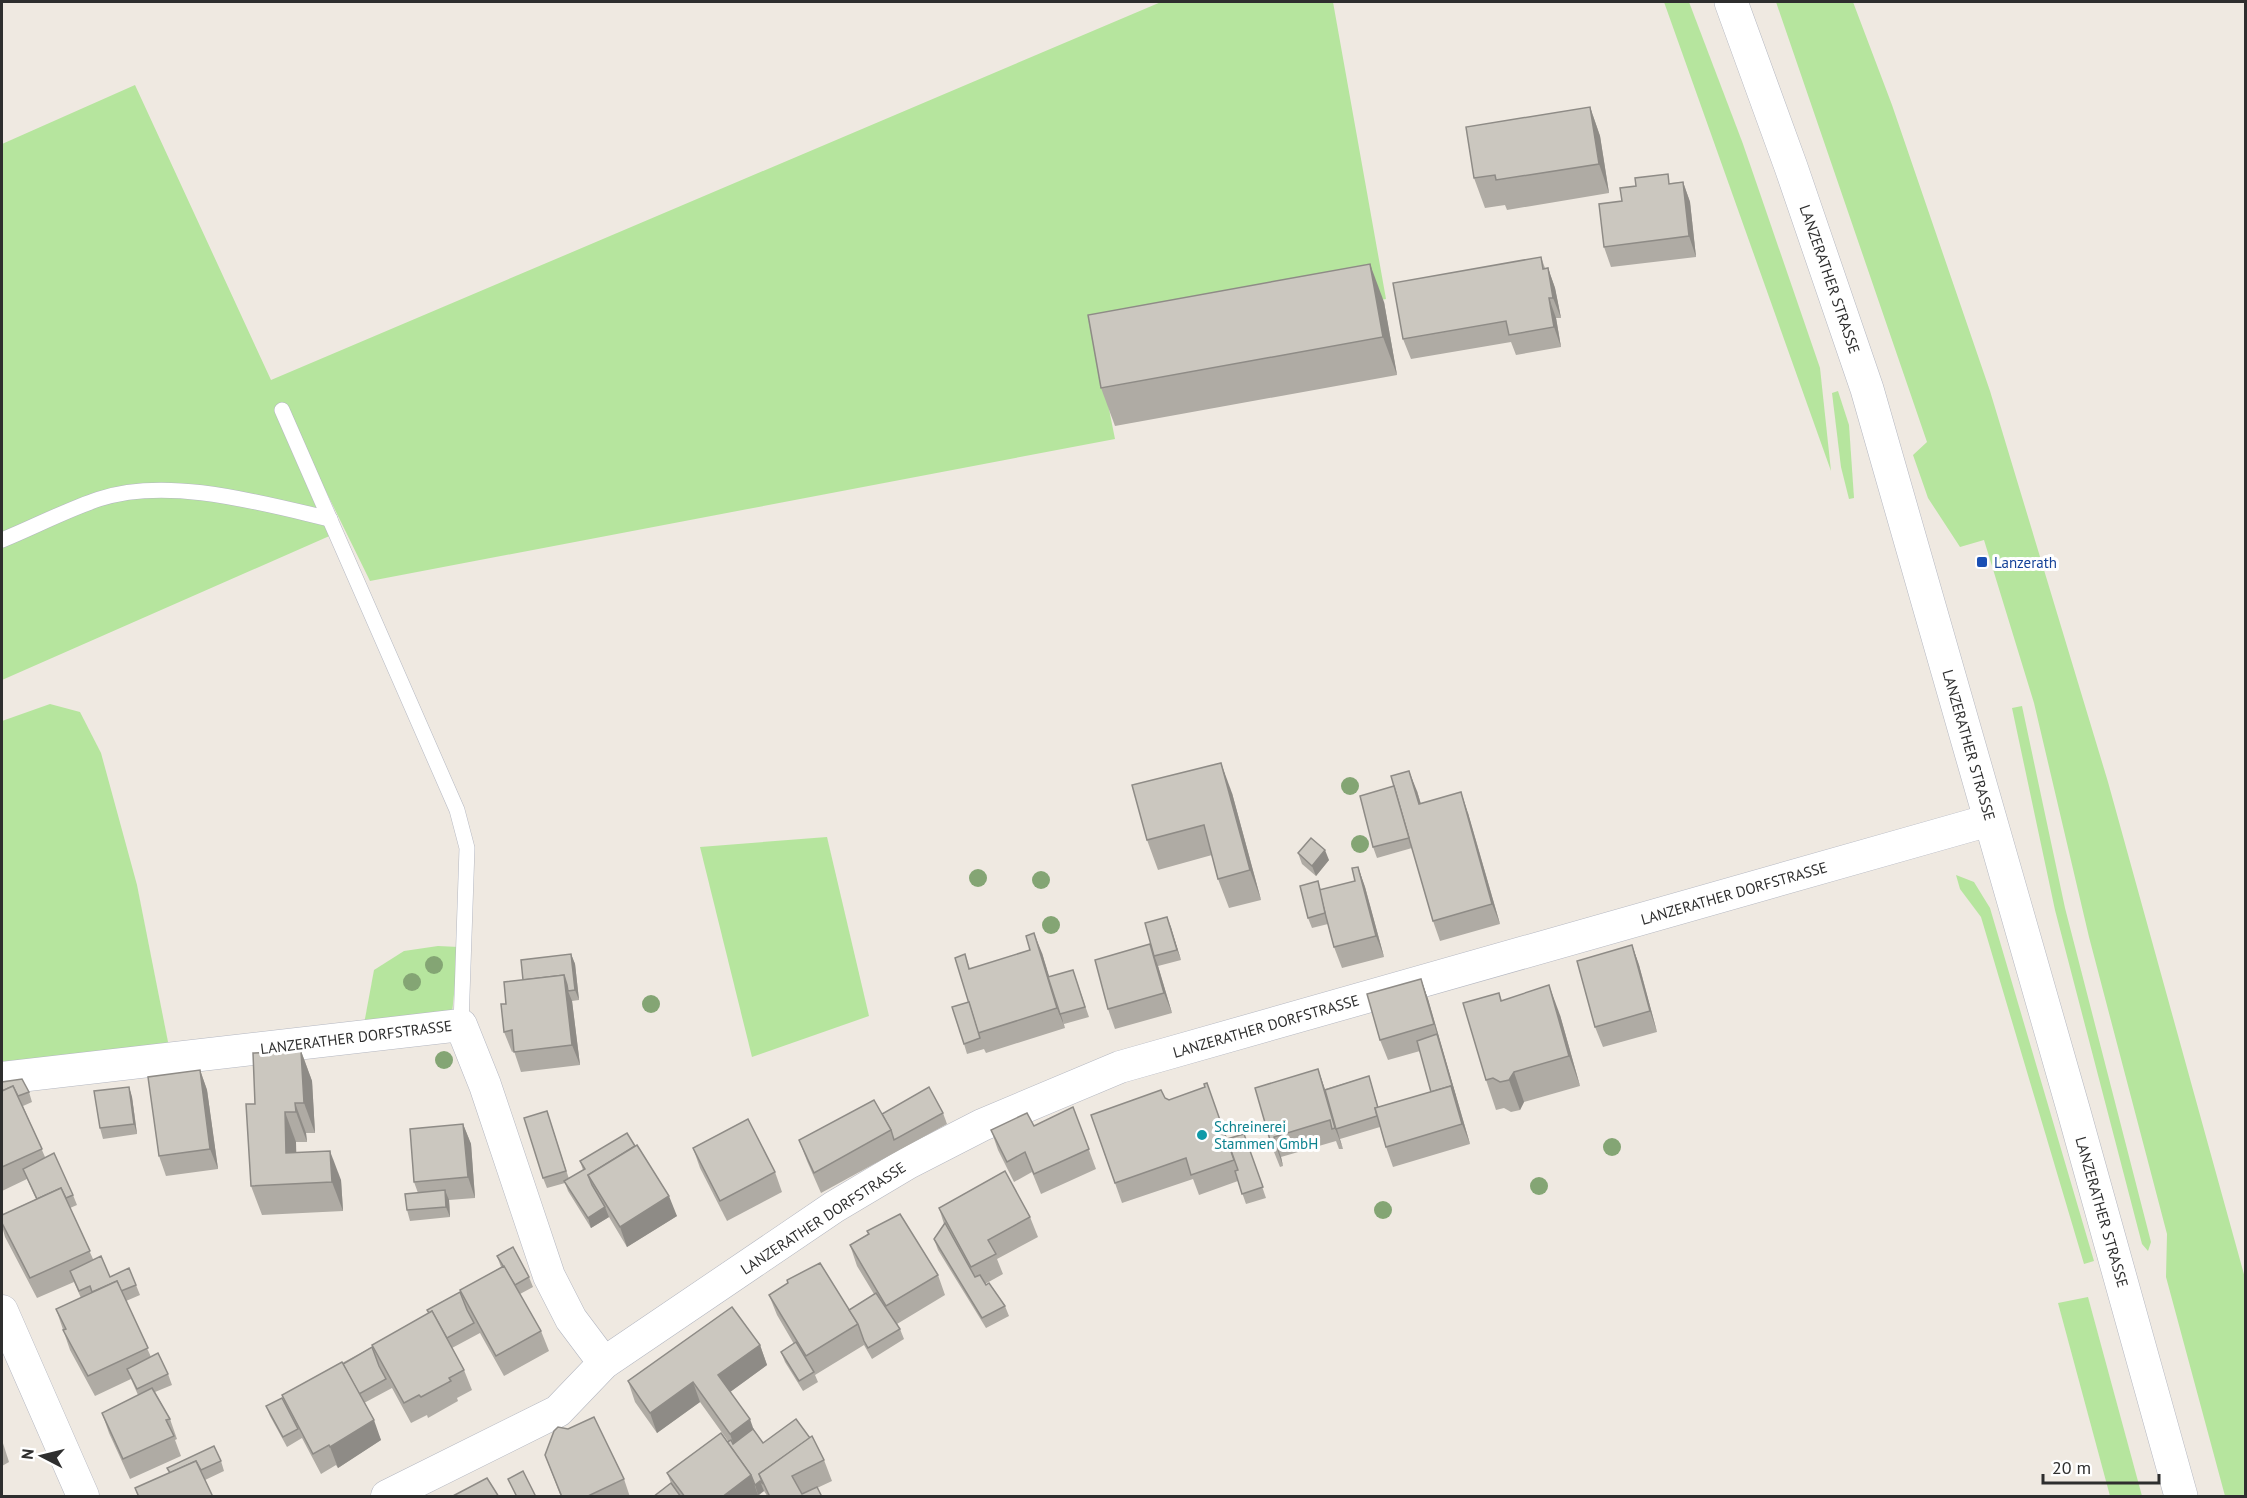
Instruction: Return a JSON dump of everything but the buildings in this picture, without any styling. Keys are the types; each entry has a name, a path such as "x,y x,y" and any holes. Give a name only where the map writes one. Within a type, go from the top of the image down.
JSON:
{"main road":[{"name":"LANZERATHER STRASSE","path":"1731,2 1791,167 1867,389 2181,1497"}],"street":[{"name":"LANZERATHER DORFSTRASSE","path":"2,1078 461,1024 485,1085 549,1276 571,1319 604,1363 834,1207 908,1163 982,1125 1102,1074 1990,820"},
{"path":"2,1311 83,1497"},
{"path":"387,1497 558,1410 604,1363"}],"lane":[{"path":"282,410 457,810 467,848 461,1024"},
{"path":"2,540 100,499 146,490 256,502 330,519"}],"green space":[{"path":"1161,2 1333,2 1386,299 1097,349 1115,439 370,581 285,408 334,534 2,680 2,144 135,85 271,380"},
{"path":"1664,2 1689,2 1743,144 1820,368 1831,471"},
{"path":"1776,2 1853,2 1892,105 1990,391 2108,782 2245,1278 2245,1496 2225,1496 2166,1277 2167,1234 2089,937 2034,703 1984,540 1960,547 1928,498 1913,455 1927,442"},
{"path":"1838,391 1849,425 1854,498 1849,499 1841,467 1832,393"},
{"path":"50,704 80,712 101,753 137,885 169,1047 2,1070 2,721"},
{"path":"2022,706 2065,908 2151,1242 2148,1251 2142,1244 2055,910 2012,708"},
{"path":"827,837 869,1016 752,1057 700,847"},
{"path":"1956,875 1974,882 1990,908 2094,1261 2084,1264 1981,917 1960,889"},
{"path":"438,946 459,947 452,1013 364,1024 374,970 404,951"},
{"path":"2088,1297 2142,1496 2110,1496 2058,1303"}],"place":[{"name":"Lanzerath","path":"1982,562"},
{"name":"Schreinerei Stammen GmbH","path":"1202,1135"}]}
